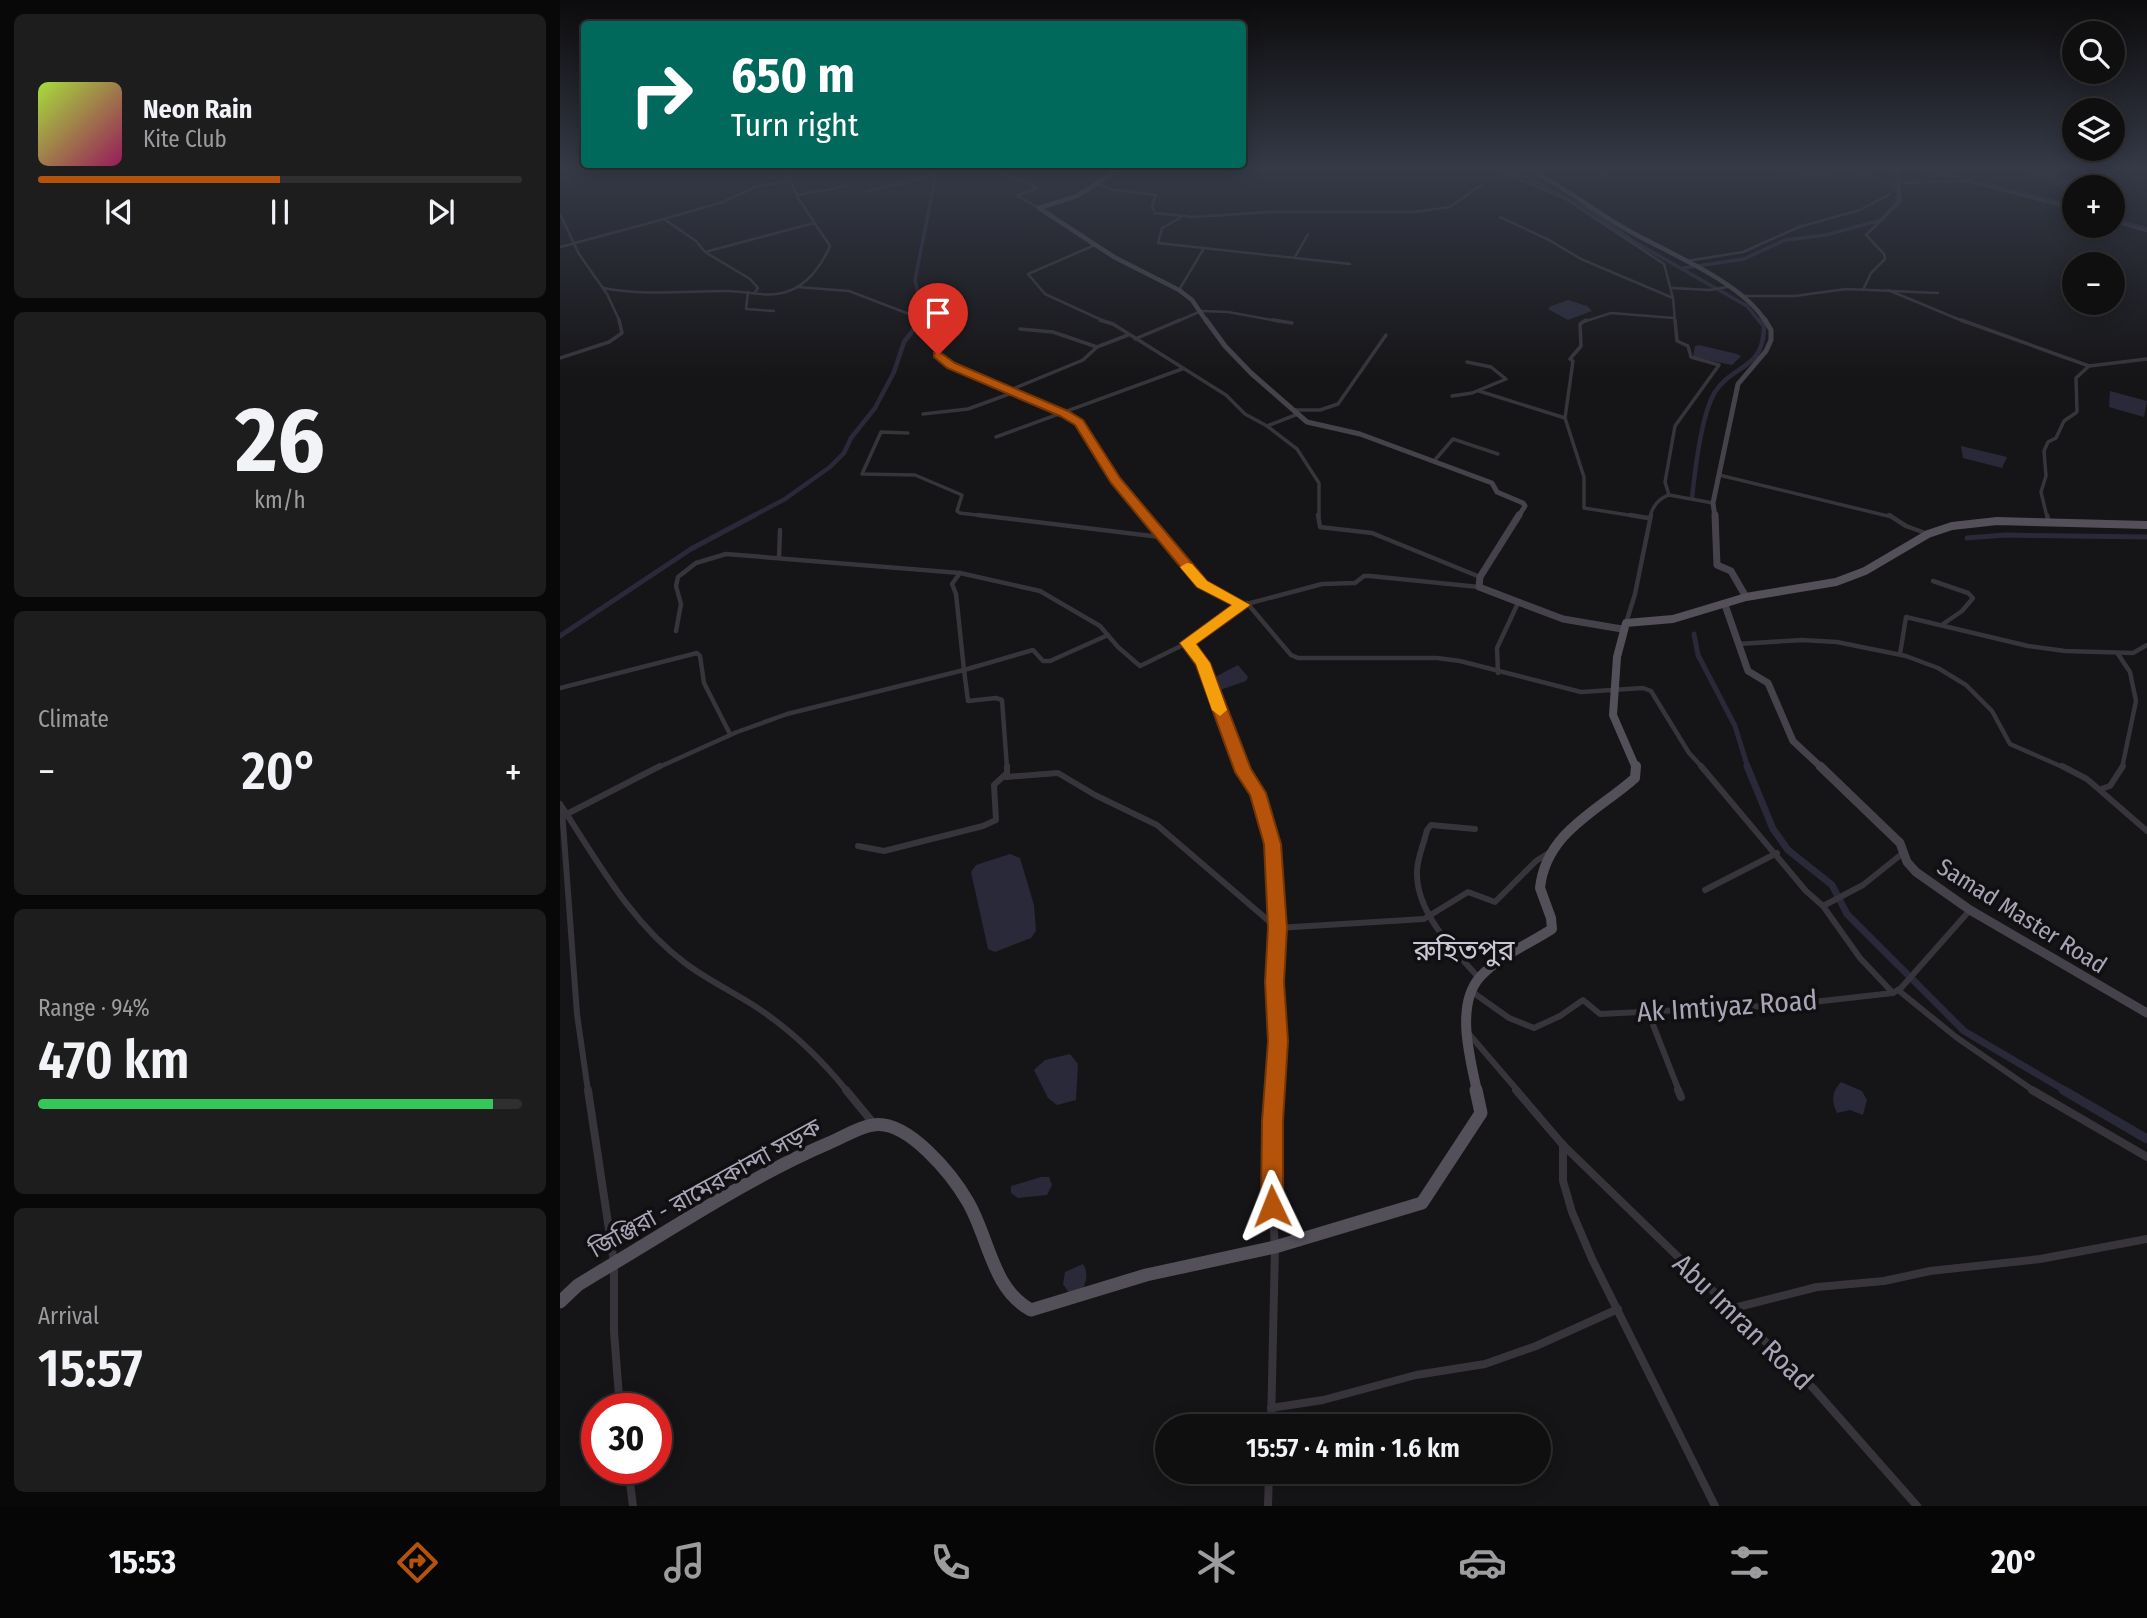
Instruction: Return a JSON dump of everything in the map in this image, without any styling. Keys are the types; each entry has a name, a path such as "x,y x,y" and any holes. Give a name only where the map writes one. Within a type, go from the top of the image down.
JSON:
{"main road":[{"path":"874,1124 919,1142 943,1167 974,1215 1000,1282 1018,1304 1031,1310 1146,1275 1275,1247 1412,1207 1428,1197 1481,1113 1472,1072 1469,1034 1471,991 1479,978 1552,929 1551,918 1540,890 1552,851 1564,832 1581,816 1626,788 1635,778 1636,762 1613,717 1614,689 1624,626 1673,619 1746,597 1808,589 1847,579 1866,571 1928,534 1952,526 1971,523 2147,525"},
{"name":"জিঞ্জিরা - রামেরকান্দা সড়ক","path":"560,1302 578,1285 799,1156 874,1124"}],"street":[{"path":"560,358 609,342 622,332 621,324 603,288 590,274 571,239"},
{"path":"560,247 590,239"},
{"path":"693,239 705,252 750,279 758,288 755,292"},
{"path":"705,252 753,239"},
{"path":"603,288 662,293 781,293 803,283 830,250 828,239"},
{"path":"1086,239 1179,290 1201,311 1213,330 1251,373 1307,422 1360,434 1434,461 1492,483 1497,492 1519,500 1525,506 1479,578 1479,587"},
{"path":"1158,239 1157,242 1350,264"},
{"path":"1295,257 1305,239"},
{"path":"1547,239 1581,260 1673,298"},
{"path":"1627,239 1664,264 1672,288 1677,341 1688,346 1689,355 1719,365 1675,426 1665,482 1669,495"},
{"path":"1646,239 1688,261 1742,296 1762,315 1770,330 1771,340 1759,362 1738,384 1713,503 1718,533 1717,565 1731,571 1746,597"},
{"path":"1688,261 1743,252 1770,239"},
{"path":"1863,289 1871,273 1885,259 1884,254 1870,239"},
{"path":"1095,245 1028,274 1045,294 1113,324 1226,395 1245,414 1267,426 1297,449 1319,484 1318,526 1372,533 1479,578"},
{"path":"1179,290 1204,248"},
{"path":"796,287 849,290 891,309 943,326"},
{"path":"1672,288 1710,290 1727,287"},
{"path":"1742,296 1796,296 1863,289 1938,293"},
{"path":"1888,290 1939,312 2089,366 2147,359"},
{"path":"748,292 746,309 774,311"},
{"path":"1135,338 1201,311 1228,312 1292,323"},
{"path":"1648,519 1584,508 1584,477 1565,418 1573,361 1570,359 1581,346 1580,324 1583,320 1604,314 1674,317"},
{"path":"956,322 943,326 930,339 930,344 938,355 951,366 1064,413 1079,423 1115,480 1202,584 1245,604 1291,655 1297,658 1437,658 1460,661 1498,673 1581,692 1643,688 1651,691 1689,753 1807,891 1823,906 1860,958 1943,1030 1977,1054 2095,1128 2147,1157"},
{"path":"1020,329 1053,332 1097,347"},
{"path":"923,414 968,409 1083,360 1097,347 1128,335"},
{"path":"1267,426 1296,412 1321,410 1338,404 1386,335"},
{"path":"1452,396 1479,391 1506,378 1489,366 1467,362"},
{"path":"2049,523 2041,492 2046,476 2044,451 2048,442 2056,438 2064,421 2077,412 2076,378 2089,366"},
{"path":"996,437 1182,369"},
{"path":"1479,391 1565,418"},
{"path":"908,433 881,432 862,474 915,475 943,486 962,495 957,511 960,513 1160,537"},
{"path":"1434,461 1453,439 1498,454"},
{"path":"1719,475 1887,514 1906,526 1928,534"},
{"path":"676,631 681,601 676,586 677,579 683,572 719,555 960,573 1040,591 1100,626 1140,666 1187,643 1245,604 1322,584 1355,583 1364,576 1479,587 1573,622 1624,626 1635,594 1652,509 1663,497 1669,495 1713,503"},
{"path":"779,558 780,530"},
{"path":"960,573 952,584 956,594 968,701 996,698 1002,700 1006,777"},
{"path":"1933,581 1968,593 1973,598 1962,611 1943,624"},
{"path":"1498,673 1497,648 1518,603"},
{"name":"Samad Master Road","path":"1725,605 1748,671 1768,683 1793,741 1900,844 1916,872 1970,910 2147,1013"},
{"path":"1900,654 1904,618 1943,624 2028,646 2084,653 2133,653 2147,645"},
{"path":"562,810 730,734 811,706 964,670 1033,650 1043,661 1050,661 1108,635"},
{"path":"1738,643 1785,640 1851,645 1900,654 1934,666 1977,694 1990,708 2010,744 2053,761 2101,789 2147,831"},
{"path":"1187,643 1203,663 1244,772 1258,793 1273,844 1278,1041 1270,1186 1275,1247 1271,1414"},
{"path":"560,688 697,653 700,656 704,682 730,734"},
{"path":"2101,789 2109,786 2125,764 2136,701 2130,672 2118,654"},
{"path":"858,846 884,851 992,823 998,817 994,785 1006,777 1058,773 1095,795 1157,825 1277,928 1424,919 1468,892 1495,902 1521,878 1536,858 1552,851"},
{"path":"562,810 646,929 685,963 756,1007 822,1060 874,1124"},
{"path":"562,810 577,1014 614,1264 614,1332 619,1393"},
{"path":"1475,829 1431,824 1427,830 1417,872 1425,905 1447,939 1479,978"},
{"path":"1705,890 1777,853"},
{"path":"1823,906 1845,896 1884,870 1903,853"},
{"path":"1897,990 1970,910"},
{"name":"Ak Imtiyaz Road","path":"1471,991 1509,1018 1534,1028 1560,1016 1583,1000 1600,1014 1787,1005 1897,990"},
{"path":"1648,1012 1681,1097"},
{"name":"Abu Imran Road","path":"1469,1034 1563,1145 1813,1388 1917,1506"},
{"path":"1563,1145 1563,1181 1572,1212 1715,1506"},
{"path":"1730,1309 1817,1287 1884,1281 1930,1271 2040,1259 2147,1239"},
{"path":"1271,1408 1304,1405 1421,1374 1486,1363 1546,1343 1618,1309"},
{"path":"630,1484 633,1506"},
{"path":"1268,1506 1269,1484"}],"shaded area":[{"path":"1568,300 1587,306 1592,311 1568,320 1548,309"},
{"path":"1695,346 1741,356 1732,365 1693,357"},
{"path":"2110,391 2147,401 2144,417 2109,407"},
{"path":"1961,446 2007,457 2002,468 1963,458"},
{"path":"1238,665 1248,677 1246,681 1220,690 1215,677"},
{"path":"1010,854 1020,858 1034,905 1036,931 1031,938 995,952 988,949 971,872 976,865"},
{"path":"1070,1054 1078,1064 1076,1100 1057,1105 1048,1098 1034,1070 1045,1060"},
{"path":"1841,1082 1862,1091 1867,1100 1863,1115 1850,1110 1837,1113 1833,1096"},
{"path":"1049,1177 1052,1185 1047,1195 1018,1198 1011,1193 1011,1186"},
{"path":"1083,1264 1086,1281 1082,1292 1071,1296 1063,1284 1065,1272"}],"waterway":[{"path":"920,322 930,308 918,293 915,280 923,239"},
{"path":"1631,239 1747,306 1760,322"},
{"path":"1684,268 1744,259 1791,239"},
{"path":"751,517 785,499 830,467 844,453 851,438 875,408 894,372 904,342 921,320"},
{"path":"1692,498 1699,444 1710,402 1723,383 1754,359 1759,351 1764,326 1759,320"},
{"path":"560,636 691,549 755,515"},
{"path":"1967,538 2005,535 2147,537"},
{"path":"1694,634 1698,655 1735,726 1748,768"},
{"path":"1747,766 1773,829 1788,850 1832,885 1847,914 1964,1031 2066,1091"},
{"path":"2063,1090 2147,1139"}],"slow traffic":[{"path":"1187,567 1202,584 1243,605 1187,643 1203,663 1220,710"}],"district":[{"name":"রুহিতপুর","path":"1464,950"}],"route":[{"path":"938,355 951,366 1072,417 1079,423 1115,480 1202,584 1243,605 1187,643 1203,663 1244,772 1258,793 1273,844 1278,1041 1270,1186 1272,1206"}]}
